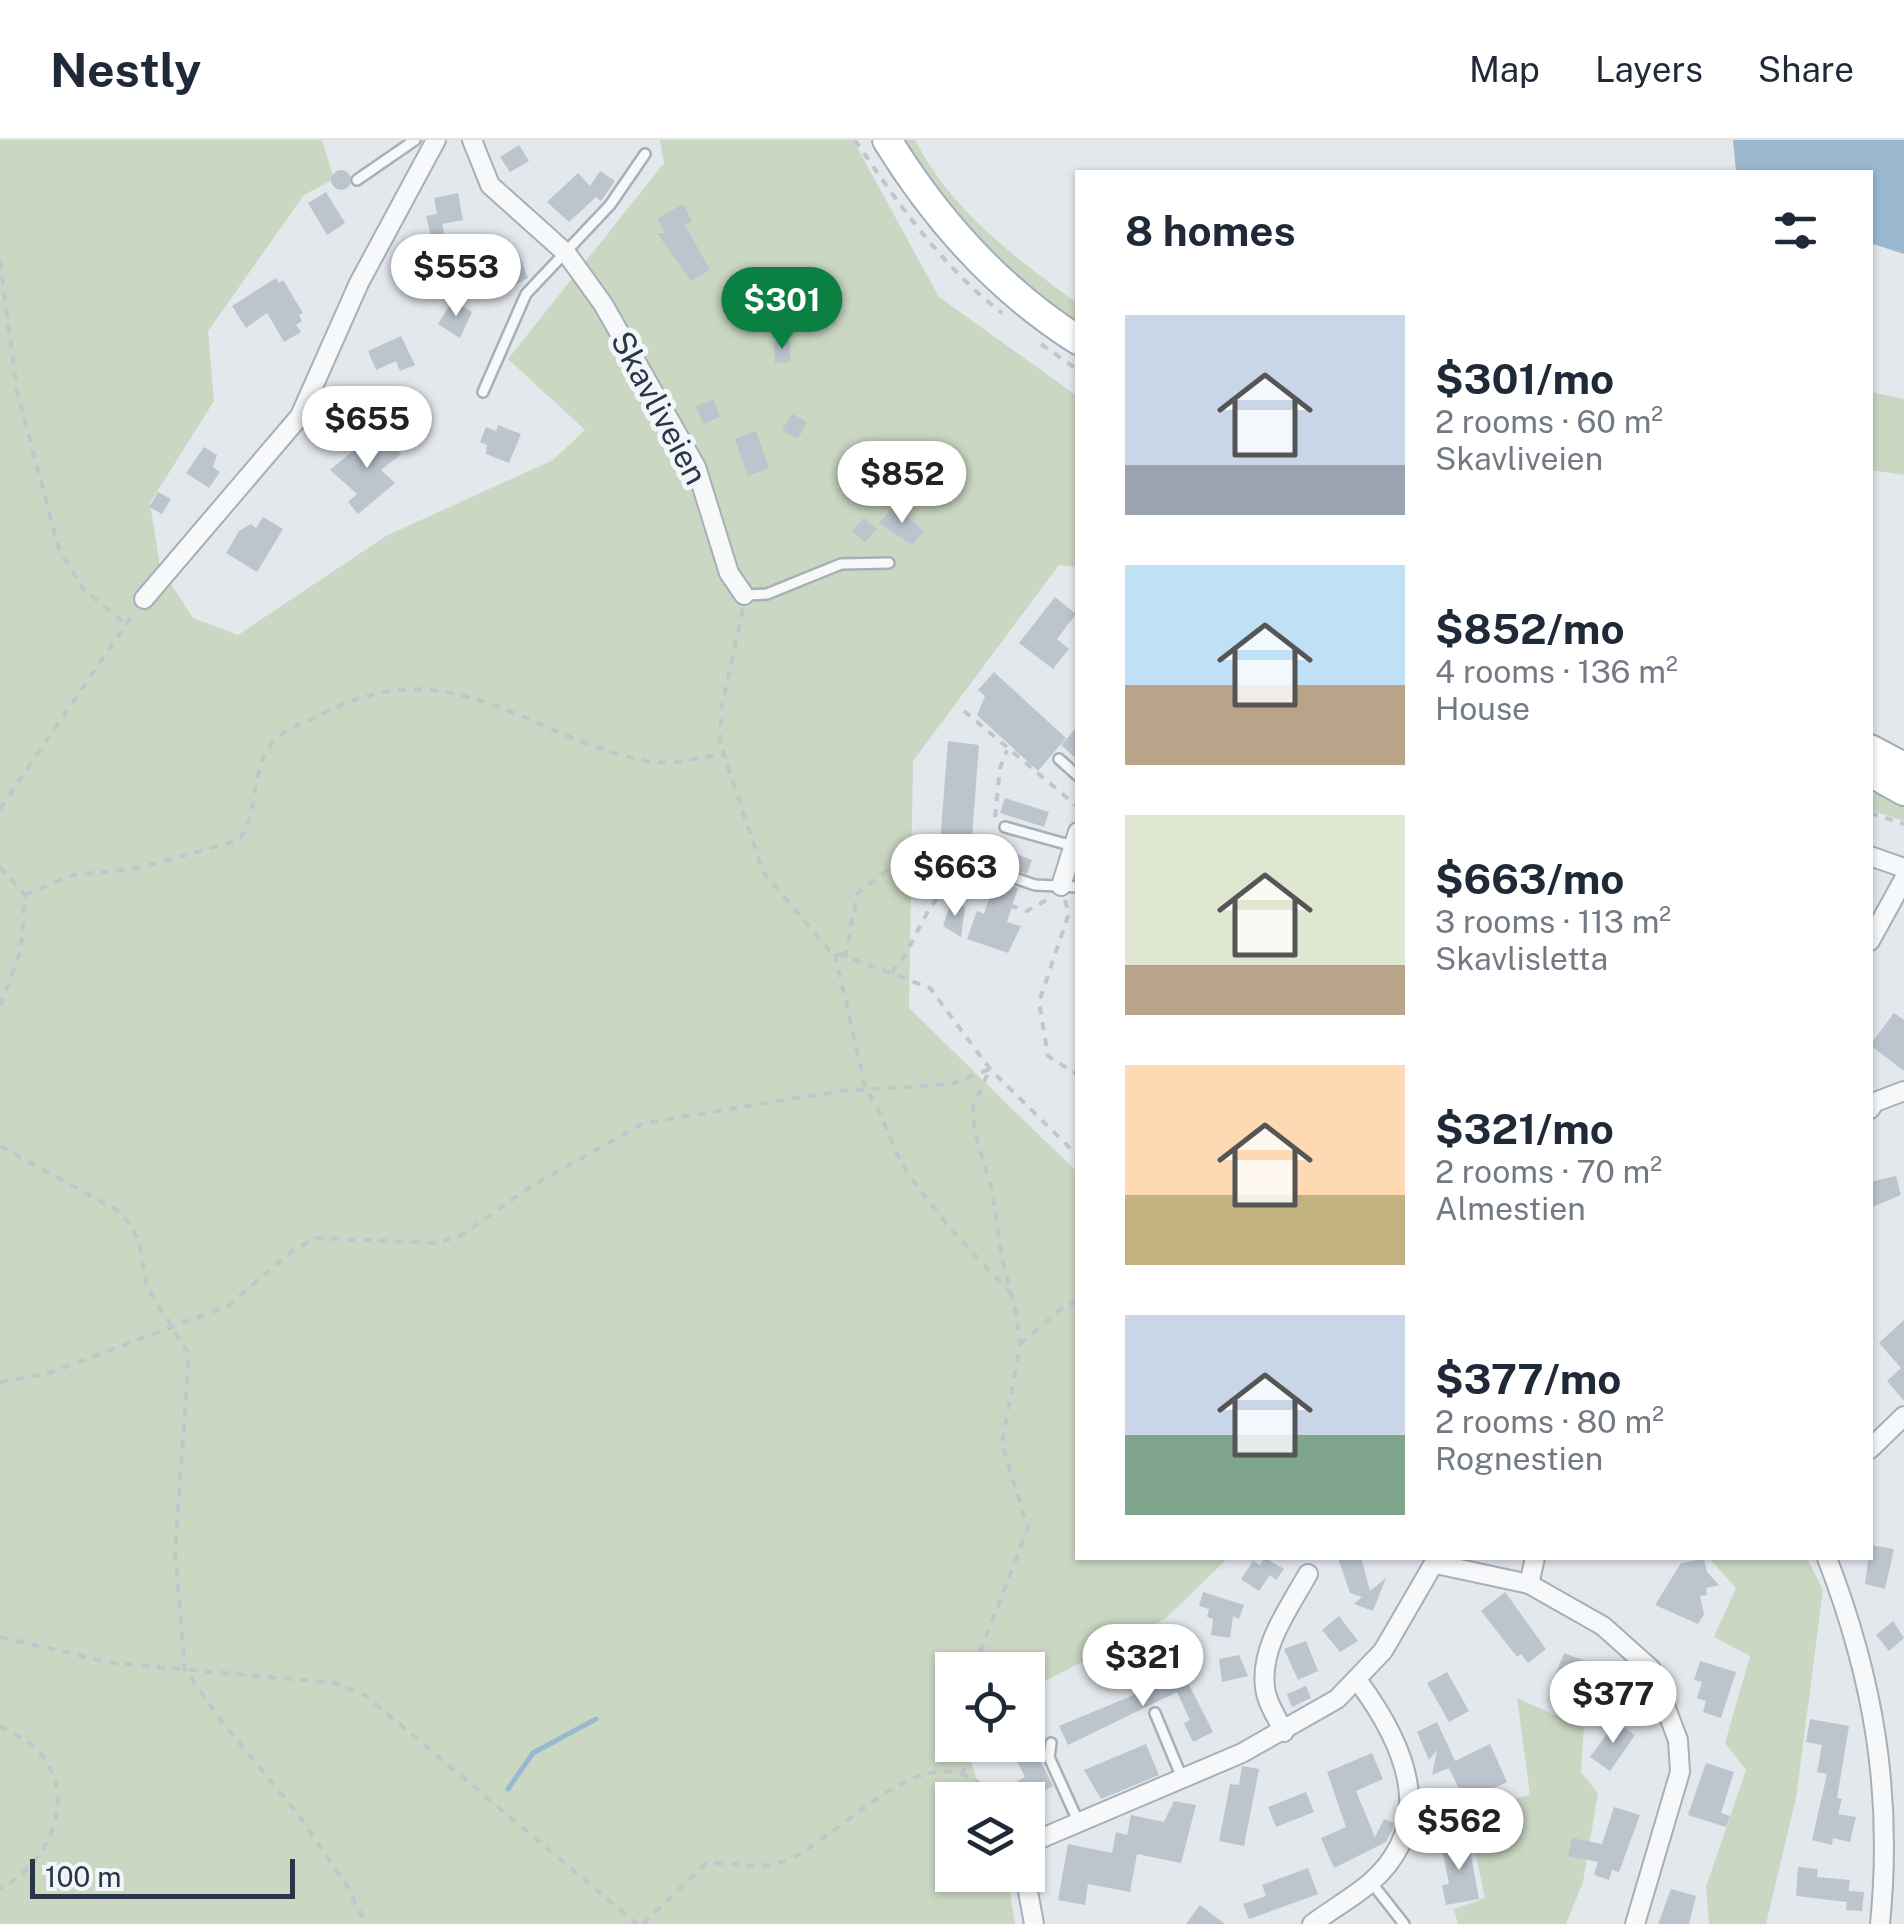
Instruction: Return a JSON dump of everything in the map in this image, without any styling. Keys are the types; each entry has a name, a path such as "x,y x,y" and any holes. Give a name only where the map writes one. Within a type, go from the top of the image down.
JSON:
{"main road":[{"path":"887,140 914,184 957,236 1010,288 1075,338"},
{"path":"1873,750 1904,767"},
{"path":"1873,774 1904,791"}],"street":[{"path":"144,599 300,416 359,284 436,140"},
{"name":"Skavliveien","path":"472,140 490,185 567,254 603,304 696,468 730,573 744,595"},
{"path":"1070,886 1075,847"},
{"path":"1873,857 1904,868"},
{"path":"1873,936 1904,879"},
{"path":"1873,1103 1904,1091"},
{"path":"1873,1446 1904,1416"},
{"path":"1529,1584 1535,1560"},
{"path":"1828,1560 1856,1641 1880,1744 1885,1833 1880,1924"},
{"path":"1045,1838 1284,1732 1358,1681 1383,1651 1437,1561 1529,1584 1603,1626 1652,1669 1678,1740 1680,1772 1635,1924"},
{"path":"1284,1732 1265,1690 1266,1664 1272,1641 1308,1574"},
{"path":"1320,1922 1371,1882 1400,1841 1412,1796 1399,1749 1358,1681"},
{"path":"1028,1892 1034,1924"}],"lane":[{"path":"357,180 414,140"},
{"path":"483,392 526,294 567,254 645,154"},
{"path":"744,595 767,594 841,564 889,563"},
{"path":"1060,759 1075,773"},
{"path":"1005,827 1075,839"},
{"path":"994,871 1035,886 1070,886"},
{"path":"1155,1714 1182,1778"},
{"path":"1051,1743 1049,1758 1080,1824"},
{"path":"1371,1882 1404,1924"}],"path":[{"path":"0,261 17,391 60,549 82,589 126,624"},
{"path":"744,595 740,636 721,710 723,754 763,872 817,941 835,954 930,988 990,1069 1075,1153"},
{"path":"0,809 144,599"},
{"path":"25,895 73,875 139,868 239,840 249,826 264,756 276,738 344,702 393,691 452,690 484,698 603,750 659,763 723,754"},
{"path":"964,712 1075,805"},
{"path":"979,896 990,854 1000,768 1007,750"},
{"path":"1873,815 1904,824"},
{"path":"844,958 856,894 904,856"},
{"path":"894,866 906,888 938,898"},
{"path":"0,867 25,895 20,949 0,1008"},
{"path":"891,973 902,961 923,914 954,888 1027,911 1070,886"},
{"path":"1070,886 1069,912 1039,1002 1048,1056 1075,1072"},
{"path":"835,954 866,1090 880,1108 905,1169 958,1239 1011,1293"},
{"path":"0,1382 49,1373 228,1306 292,1251 316,1238 436,1243 462,1235 530,1186 644,1124 866,1090 952,1084 990,1069"},
{"path":"980,1652 1028,1528 1002,1444 1020,1344 992,1191 975,1132 973,1106 990,1069"},
{"path":"0,1146 122,1213 140,1241 147,1286 189,1354 175,1550 185,1668 222,1722 298,1813 347,1886 366,1924"},
{"path":"1020,1344 1061,1309 1075,1303"},
{"path":"0,1637 113,1663 335,1683 366,1695 640,1924 705,1864 776,1864 905,1782 934,1772 974,1782"},
{"path":"0,1726 35,1748 50,1774 57,1804 54,1835 42,1856 19,1879 0,1889"},
{"path":"962,1776 967,1762"}],"green space":[{"path":"0,140 322,140 334,179 304,195 208,331 214,401 150,503 160,567 193,618 238,635 386,536 553,460 585,430 508,359 664,163 660,140 853,140 939,297 1075,395 1075,567 1059,565 913,761 909,1008 1075,1170 1075,1560 1226,1560 1165,1619 1045,1681 1045,1652 935,1652 935,1762 971,1762 977,1782 935,1782 935,1892 1010,1892 1015,1924 0,1924"},
{"path":"897,140 915,140 966,211 1008,250 1075,301 1075,328 975,243"},
{"path":"1873,393 1904,399 1904,475 1873,470"},
{"path":"1873,793 1904,798 1904,821 1873,811"},
{"path":"1711,1560 1808,1560 1823,1590 1796,1798 1766,1924 1709,1924 1706,1887 1746,1770 1725,1743 1750,1656 1714,1637 1736,1588"},
{"path":"1517,1698 1584,1728 1581,1772 1598,1793 1583,1882 1566,1924 1458,1924 1454,1909 1485,1898 1466,1810 1530,1795"}],"water":[{"path":"1733,140 1904,140 1904,254 1873,244 1873,170 1736,170"}],"building":[{"path":"519,145 529,161 510,172 500,157"},
{"path":"341,170 351,180 341,190 331,180"},
{"path":"600,171 615,181 601,201 596,197 569,222 547,202 578,173 590,186"},
{"path":"326,192 345,223 327,235 308,203"},
{"path":"458,193 463,220 442,224 449,253 436,256 426,216 437,214 434,198"},
{"path":"683,204 692,221 685,225 710,270 691,281 657,233 665,233 657,219"},
{"path":"518,252 528,278 514,286 511,279 488,292 478,274"},
{"path":"276,278 279,283 283,280 303,313 299,315 302,321 296,325 301,332 284,342 267,313 246,328 232,306"},
{"path":"453,300 472,312 460,338 438,324"},
{"path":"401,336 415,365 400,371 396,361 376,370 368,351"},
{"path":"789,341 791,362 775,363 774,342"},
{"path":"714,400 720,417 703,424 696,406"},
{"path":"792,414 807,422 798,439 782,430"},
{"path":"498,425 521,434 509,463 486,454 487,445 480,442 486,427 496,431"},
{"path":"756,431 769,468 748,476 735,439"},
{"path":"382,432 401,454 381,470 395,483 358,514 348,502 357,494 330,470 367,439 370,442"},
{"path":"204,447 217,455 213,467 220,472 209,488 186,473"},
{"path":"158,492 171,499 162,514 149,507"},
{"path":"894,506 924,531 912,545 879,523"},
{"path":"263,517 283,529 257,572 226,553 239,531 251,524 256,528"},
{"path":"864,518 877,529 865,542 852,531"},
{"path":"1055,597 1075,613 1057,639 1069,649 1053,669 1019,643"},
{"path":"994,672 1066,738 1038,771 977,715 985,696 978,690"},
{"path":"1075,729 1075,757 1061,745"},
{"path":"948,741 979,745 970,864 965,864 962,884 937,881"},
{"path":"1005,798 1049,812 1044,827 1000,813"},
{"path":"1000,848 1032,860 1027,874 995,862"},
{"path":"995,880 1018,888 1007,922 1021,926 1008,953 967,939 977,911 984,914"},
{"path":"951,902 965,907 961,937 943,926"},
{"path":"1894,1013 1904,1020 1904,1071 1873,1047 1873,1041"},
{"path":"1896,1176 1901,1195 1873,1207 1873,1181"},
{"path":"1904,1320 1904,1401 1887,1381 1901,1368 1879,1343"},
{"path":"1873,1546 1894,1549 1885,1589 1865,1584"},
{"path":"1268,1560 1284,1569 1276,1580 1270,1575 1259,1591 1241,1579 1253,1561 1260,1565"},
{"path":"1339,1560 1362,1560 1370,1591 1386,1578 1373,1611 1354,1604 1362,1597 1350,1593"},
{"path":"1704,1560 1707,1572 1719,1585 1706,1588 1707,1595 1700,1596 1704,1614 1698,1624 1655,1605 1681,1563"},
{"path":"1203,1592 1244,1605 1239,1619 1233,1616 1230,1638 1211,1635 1213,1619 1207,1617 1209,1609 1199,1606"},
{"path":"1505,1592 1546,1649 1528,1663 1521,1654 1517,1657 1481,1611"},
{"path":"1339,1616 1358,1641 1340,1652 1322,1630"},
{"path":"1893,1621 1904,1638 1889,1651 1876,1635"},
{"path":"1306,1641 1318,1671 1298,1680 1284,1649"},
{"path":"1564,1653 1599,1666 1584,1706 1565,1699 1569,1688 1553,1681"},
{"path":"1239,1655 1248,1676 1222,1682 1219,1659"},
{"path":"1700,1661 1736,1672 1721,1718 1703,1712 1706,1701 1697,1698 1702,1682 1694,1680"},
{"path":"1180,1667 1213,1732 1193,1742 1184,1723 1190,1720 1177,1692 1068,1745 1059,1726 1153,1687 1150,1682"},
{"path":"1447,1672 1469,1711 1449,1722 1427,1683"},
{"path":"1306,1686 1311,1698 1292,1707 1287,1694"},
{"path":"1810,1719 1849,1726 1837,1798 1842,1799 1838,1814 1856,1817 1850,1842 1833,1838 1832,1845 1812,1840 1827,1774 1817,1772 1822,1745 1806,1742"},
{"path":"1437,1722 1455,1761 1490,1744 1507,1782 1465,1802 1449,1768 1432,1775 1437,1750 1429,1760 1417,1732"},
{"path":"1616,1722 1635,1735 1610,1771 1590,1757"},
{"path":"1146,1744 1159,1775 1101,1799 1084,1770"},
{"path":"1372,1753 1383,1779 1356,1791 1375,1837 1384,1819 1394,1823 1392,1830 1386,1842 1334,1868 1321,1838 1346,1827 1327,1772"},
{"path":"1018,1762 1041,1762 1053,1786 1045,1790 1045,1782 1017,1782 1025,1777"},
{"path":"1706,1763 1734,1772 1721,1813 1730,1816 1726,1827 1688,1815"},
{"path":"1242,1766 1259,1769 1244,1846 1219,1841 1230,1784 1239,1785"},
{"path":"1306,1792 1314,1812 1276,1827 1268,1807"},
{"path":"1174,1801 1196,1805 1181,1863 1137,1854 1130,1892 1088,1884 1085,1905 1058,1900 1068,1844 1112,1853 1116,1832 1127,1835 1131,1815 1164,1822"},
{"path":"1614,1807 1640,1815 1619,1872 1612,1870 1609,1880 1594,1875 1598,1862 1568,1856 1572,1838 1602,1844"},
{"path":"1423,1820 1443,1824 1438,1849 1418,1845"},
{"path":"1468,1839 1479,1899 1446,1905 1442,1885 1449,1884 1441,1844"},
{"path":"1798,1867 1818,1869 1817,1877 1850,1880 1847,1902 1796,1896"},
{"path":"1308,1868 1318,1894 1249,1919 1243,1904 1266,1896 1262,1885"},
{"path":"1671,1889 1696,1896 1689,1924 1658,1924"},
{"path":"1848,1891 1864,1892 1862,1911 1846,1910"},
{"path":"1200,1905 1225,1924 1186,1924"}],"waterway":[{"path":"508,1789 533,1753 596,1719"}]}
